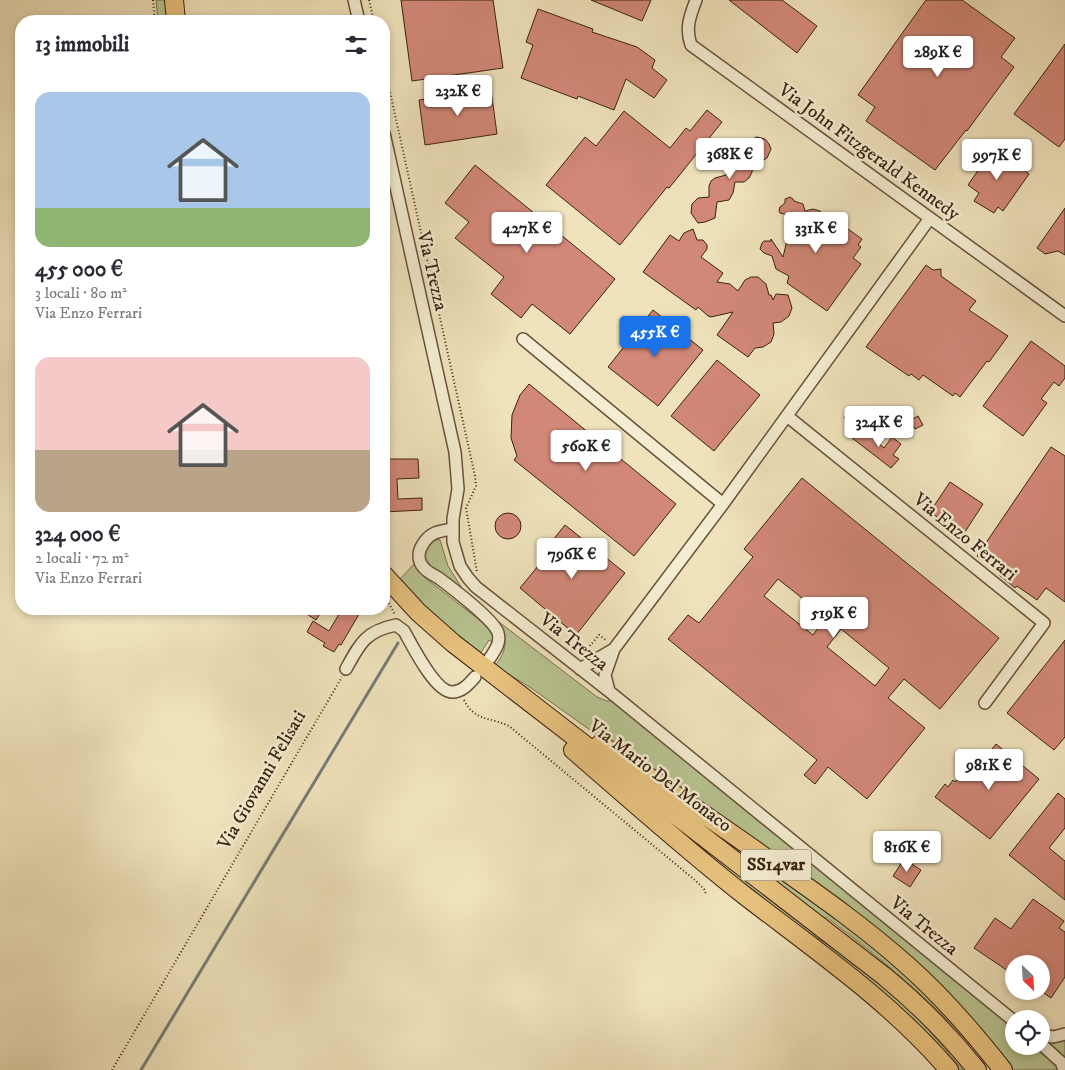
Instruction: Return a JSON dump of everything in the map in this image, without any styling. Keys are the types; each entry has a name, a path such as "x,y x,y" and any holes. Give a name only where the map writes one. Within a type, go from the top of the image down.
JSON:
{"highway":[{"path":"174,0 175,15"},
{"name":"Via Mario Del Monaco","path":"390,582 418,612 453,643 884,976 917,1004 948,1036 976,1070"},
{"name":"SS14var","path":"520,696 548,728 671,835 720,876 874,996 912,1030 949,1070"},
{"name":"SS14var","path":"520,696 573,726 628,762 753,848 857,925 908,966 937,993 956,1013 1002,1070"}],"street":[{"path":"354,0 358,15"},
{"name":"Via John Fitzgerald Kennedy","path":"696,0 688,20 688,35 691,45 1065,316"},
{"name":"Via Trezza","path":"390,160 455,452 458,489 452,529 457,557 468,578 497,604 609,691 1005,1014"},
{"path":"609,691 605,681 608,663 614,648 724,504 930,218"},
{"path":"522,339 724,504"},
{"name":"Via Enzo Ferrari","path":"787,416 1044,623 985,703"},
{"path":"452,529 437,531 429,536 422,544 418,555 419,560 424,568 489,620 496,628 499,635 499,644 490,658"},
{"path":"346,669 367,637 380,628 396,625 404,631 435,681 444,690 451,692 459,691 475,677"},
{"path":"580,669 614,648"},
{"path":"590,677 595,660"},
{"path":"590,677 599,673 608,663"},
{"path":"1050,1036 1065,1034"},
{"path":"1050,1052 1061,1062 1064,1070"}],"path":[{"path":"153,0 154,15"},
{"path":"369,0 373,15"},
{"path":"390,92 475,476 476,486 466,508 478,573"},
{"path":"390,605 396,616 396,625"},
{"path":"581,657 599,634 614,648"},
{"name":"Via Giovanni Felisati","path":"112,1070 346,669"},
{"path":"459,691 468,708 476,715 485,719 497,720 509,726 696,880 706,894"}],"green space":[{"path":"156,0 167,0 168,15 157,15"},
{"path":"434,539 440,540 448,566 465,593 432,568 424,557 426,546"},
{"path":"415,563 424,577 490,628 494,633 495,645 489,640 480,654 448,628 408,590 399,580"},
{"path":"499,622 597,697 607,701 614,701 1005,1019 1005,1055 1048,1055 1059,1065 1060,1070 1007,1070 953,1004 607,742 531,688 495,666 504,650 504,634"},
{"path":"634,794 815,931 813,935 854,963 880,984 922,1023 963,1070 955,1070 824,950"},
{"path":"690,811 901,967 998,1070 991,1070 934,1007 893,970 826,917 824,920 687,818"},
{"path":"1065,1041 1065,1059 1050,1046 1050,1043"}],"building":[{"path":"401,0 493,0 503,68 412,81"},
{"path":"591,0 651,0 642,21"},
{"path":"729,0 782,0 817,26 797,53"},
{"path":"926,0 962,0 1015,38 1001,57 1014,67 967,131 935,170 866,121 875,107 858,95"},
{"path":"538,9 593,29 592,32 637,47 655,60 652,68 667,80 654,98 626,79 614,110 578,96 577,99 521,78 533,45 526,42"},
{"path":"1065,44 1065,139 1059,147 1014,114"},
{"path":"491,90 497,134 425,145 419,100"},
{"path":"707,110 722,122 620,245 546,185 585,137 596,146 624,111 670,148 686,128 690,131"},
{"path":"757,137 765,139 769,144 771,149 767,158 753,163 752,172 744,182 735,182 733,193 729,200 717,202 715,218 698,223 691,213 692,204 698,198 709,197 711,181 726,175 730,161 744,155 748,141"},
{"path":"994,147 1029,174 1003,211 998,207 994,213 974,201 979,193 968,185"},
{"path":"475,165 615,279 570,334 532,304 521,318 491,294 504,277 455,238 469,222 445,203"},
{"path":"790,197 794,201 803,204 805,211 813,209 820,211 829,220 831,217 862,239 858,245 861,247 853,258 861,264 827,311 787,283 789,276 776,269 772,256 760,249 764,241 771,241 771,239 783,257 788,236 801,224 789,219 787,215 779,211 780,207 785,203 785,199"},
{"path":"1065,208 1065,255 1058,251 1045,254 1037,248"},
{"path":"693,229 697,240 703,240 707,245 707,249 701,257 723,273 717,282 730,284 738,291 745,280 751,277 758,277 766,284 769,295 771,295 773,300 776,294 788,295 792,308 789,316 781,322 773,323 774,334 771,342 763,347 755,348 748,357 717,335 733,312 708,316 698,307 696,310 643,272 670,235 679,241 684,233"},
{"path":"926,265 933,270 941,269 941,276 976,301 969,310 1008,336 960,397 955,393 953,396 923,375 919,380 911,374 909,376 866,347"},
{"path":"653,310 703,350 658,406 608,367"},
{"path":"1031,341 1065,366 1065,378 1059,386 1054,382 1041,399 1047,403 1023,436 983,406"},
{"path":"717,360 760,395 714,451 671,416"},
{"path":"529,384 676,504 634,556 514,460 517,456 511,438 512,415 520,395"},
{"path":"851,407 860,414 853,424 844,418"},
{"path":"918,416 923,425 915,429 911,420"},
{"path":"860,428 884,448 892,437 901,444 893,455 899,459 891,468 852,438"},
{"path":"1051,447 1065,456 1065,602 1046,588 1037,600 1017,586 1015,588 999,575 1000,573 977,556"},
{"path":"390,459 418,459 419,478 397,479 398,499 422,498 422,510 390,512"},
{"path":"802,478 999,638 940,709 904,679 888,698 925,728 867,799 828,767 815,784 804,775 817,760 668,639 688,615 699,623 753,557 744,549","holes":["778,579 826,617 813,635 764,596","841,629 889,668 875,686 827,647"]},
{"path":"950,482 983,504 963,535 930,512"},
{"path":"508,513 517,517 521,526 517,535 508,539 499,535 495,526 499,517"},
{"path":"565,525 625,573 576,635 520,588 543,560 539,557"},
{"path":"308,615 319,615 316,620"},
{"path":"338,615 358,615 341,645 339,644 334,652 323,646 325,643 307,632 313,621 329,631"},
{"path":"1065,640 1065,737 1054,750 1007,713"},
{"path":"996,744 1039,779 990,839 935,797 945,784 948,787 953,780 955,782 975,758 981,763"},
{"path":"1058,793 1065,799 1065,828 1049,848 1065,861 1065,900 1009,855"},
{"path":"904,859 921,870 910,887 893,876"},
{"path":"1033,899 1064,921 1059,928 1065,932 1065,977 1051,998 1050,955 1005,955 1005,969 974,948 995,918 1011,929"}],"waterway":[{"path":"141,1070 398,643"}]}
